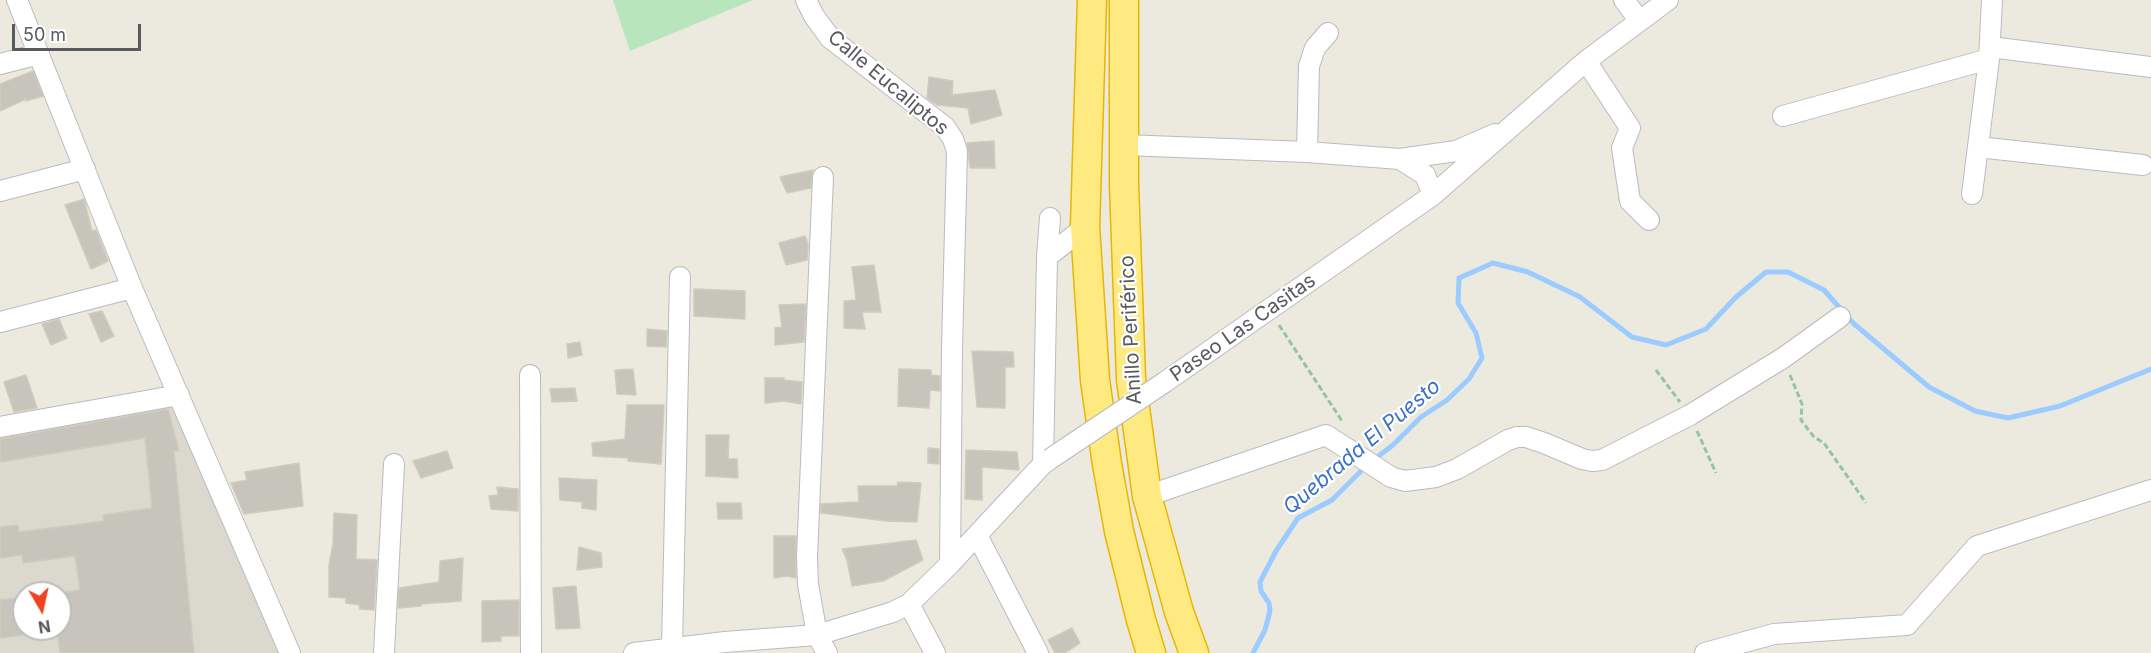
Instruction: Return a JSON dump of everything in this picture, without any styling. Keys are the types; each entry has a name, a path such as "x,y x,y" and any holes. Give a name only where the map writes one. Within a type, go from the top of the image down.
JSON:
{"highway":[{"name":"Anillo Periférico","path":"1092,0 1085,227 1095,380 1119,531 1151,653"},
{"name":"Anillo Periférico","path":"1124,0 1124,145 1131,379 1147,496 1179,612 1194,653"}],"street":[{"path":"17,0 132,288 290,653"},
{"name":"Calle Eucaliptos","path":"806,0 830,38 945,127 957,150 950,564"},
{"path":"1624,0 1639,20"},
{"name":"Paseo Las Casitas","path":"634,653 672,648 728,647 817,635 892,612 909,604 1047,461 1302,288 1433,195 1586,61 1668,0"},
{"path":"1972,194 1990,53 1992,0"},
{"path":"1307,152 1309,66 1315,48 1328,33"},
{"path":"1783,116 1990,53 2151,67"},
{"path":"0,64 39,54"},
{"path":"1586,61 1630,128 1622,148 1630,201 1649,220"},
{"path":"1124,145 1307,152 1400,159 1456,151 1514,125"},
{"path":"1978,147 2143,165"},
{"path":"1400,159 1425,175 1433,195"},
{"path":"0,191 85,169"},
{"path":"823,177 807,558 808,584 817,635 827,653"},
{"path":"1047,461 1047,256 1050,218"},
{"path":"1047,256 1085,227"},
{"path":"672,648 681,277"},
{"path":"0,322 132,288"},
{"path":"1147,496 1326,435 1391,477 1405,481 1436,477 1457,469 1517,437 1526,437 1544,443 1582,459 1602,460 1690,414 1783,358 1840,317"},
{"path":"530,375 531,653"},
{"path":"0,427 179,395"},
{"path":"384,653 394,464"},
{"path":"1705,653 1774,634 1907,625 1977,546 2151,490"},
{"path":"976,535 1038,653"},
{"path":"909,604 935,653"}],"path":[{"path":"1269,309 1342,421 1326,435"},
{"path":"1783,358 1802,404 1801,420 1814,437 1824,443 1866,503"}],"shaded area":[{"path":"172,402 282,653 0,653 0,434"}],"green space":[{"path":"613,0 753,0 630,51"}],"building":[{"path":"33,71 43,96 26,101 26,99 0,111 0,84"},
{"path":"929,77 953,81 952,95 995,90 1002,115 971,124 968,108 937,105 927,98"},
{"path":"994,141 995,168 970,168 967,143"},
{"path":"813,170 811,188 787,193 780,177"},
{"path":"84,199 92,231 96,230 108,261 91,269 65,205"},
{"path":"805,236 808,244 807,260 786,265 779,243"},
{"path":"874,265 881,312 862,312 865,329 844,328 844,301 856,300 852,267"},
{"path":"694,289 745,291 745,319 694,316"},
{"path":"806,304 804,342 775,345 775,328 782,327 779,305"},
{"path":"102,311 114,336 101,342 89,314"},
{"path":"59,319 67,338 51,345 42,324"},
{"path":"647,329 667,331 666,347 647,346"},
{"path":"580,342 582,355 568,358 567,344"},
{"path":"972,351 1013,352 1014,367 1005,367 1005,408 977,407"},
{"path":"633,369 636,395 617,394 615,370"},
{"path":"899,369 931,370 931,375 940,376 940,391 930,390 929,408 898,406"},
{"path":"26,375 37,408 14,412 4,382"},
{"path":"765,378 784,378 784,380 802,382 801,404 784,401 765,403"},
{"path":"575,388 577,401 552,402 550,389"},
{"path":"627,405 664,405 661,464 628,461 628,458 593,456 592,443 625,439"},
{"path":"168,409 179,451 174,451 194,653 60,653 58,641 72,641 72,591 80,590 75,556 23,563 22,555 0,558 0,527 18,525 19,532 104,521 103,515 152,508 145,438 0,462 0,439"},
{"path":"706,435 729,435 728,459 737,459 738,478 706,476"},
{"path":"928,448 939,449 939,464 928,463"},
{"path":"966,450 1017,452 1019,470 982,467 982,500 965,499"},
{"path":"447,451 453,468 421,478 413,461"},
{"path":"299,463 303,506 244,514 231,483 247,480 245,472"},
{"path":"559,478 597,480 596,510 582,508 582,502 560,500"},
{"path":"898,482 921,483 917,522 887,521 821,513 821,504 859,502 858,486 897,486"},
{"path":"497,487 518,489 518,511 491,509 489,496 498,495"},
{"path":"717,503 741,503 742,519 718,519"},
{"path":"334,513 357,515 356,559 377,560 374,610 360,609 359,605 346,603 346,598 329,597 329,565 333,544"},
{"path":"774,536 796,536 796,578 787,576 774,578"},
{"path":"916,540 923,560 883,581 852,586 847,560 842,549"},
{"path":"579,547 601,553 602,567 577,570"},
{"path":"463,558 461,601 398,608 399,588 439,582 440,561"},
{"path":"576,586 580,628 556,629 553,588"},
{"path":"12,598 12,636 0,638 0,600"},
{"path":"519,600 519,636 501,636 501,641 482,642 482,601"},
{"path":"1072,628 1080,643 1065,653 1055,653 1048,640"}],"waterway":[{"name":"Quebrada El Puesto","path":"1372,461 1393,445 1421,417 1447,400 1469,379 1482,358 1476,333 1458,303 1459,278 1493,263 1528,272 1580,297 1632,337 1666,345 1706,329 1736,297 1766,272 1788,272 1824,290 1853,323 1929,387 1975,411 2008,418 2060,406 2151,369"},
{"name":"Quebrada El Puesto","path":"1253,653 1265,630 1270,611 1269,603 1261,591 1260,582 1276,551 1298,518 1332,500 1365,467"}]}
